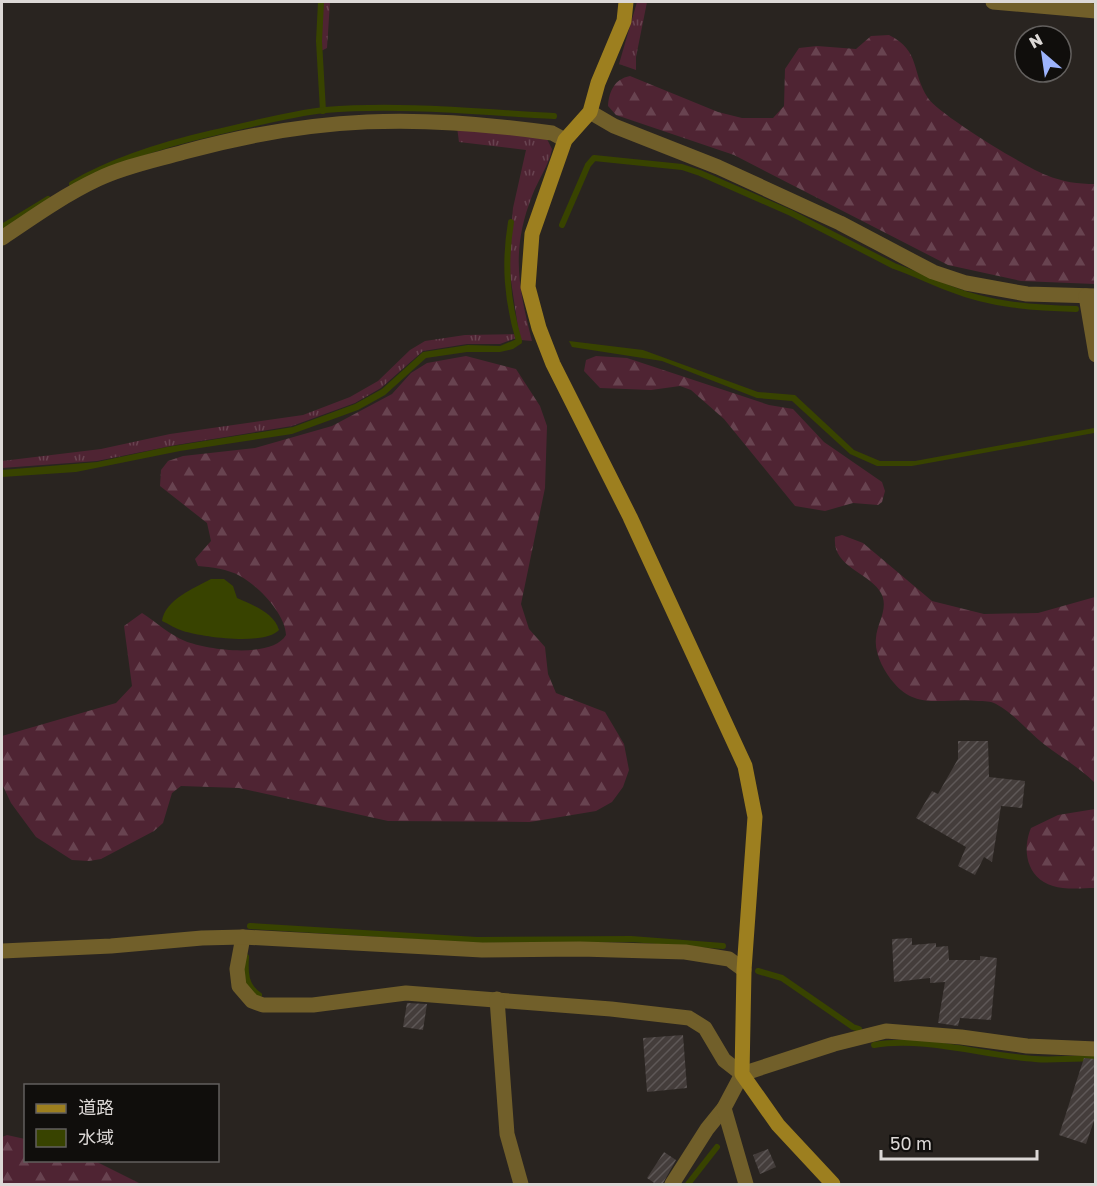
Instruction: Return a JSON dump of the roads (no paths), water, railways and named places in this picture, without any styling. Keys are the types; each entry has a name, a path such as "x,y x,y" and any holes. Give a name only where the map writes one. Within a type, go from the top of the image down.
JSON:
{"street":[{"path":"626,2 624,21 597,83 590,112 565,140 532,234 528,286 539,328 553,364 630,517 746,766 754,817 744,970 742,1074 724,1108 707,1128 672,1185"},
{"path":"993,2 1095,11"},
{"path":"590,112 614,126 718,167 840,223 933,272 966,283 1027,294 1091,296 1095,354"},
{"path":"2,238 73,191 108,174 216,143 277,130 322,123 427,120 552,133 565,140"},
{"path":"2,951 243,937 482,950 685,951 729,959 744,970"},
{"path":"243,937 237,969 239,986 252,1001 263,1005 313,1005 406,993 496,999 689,1018 705,1028 724,1060 742,1074 778,1125 833,1185"},
{"path":"496,999 507,1134 521,1185"},
{"path":"742,1074 823,1047 886,1031 961,1037 1027,1046 1095,1049"},
{"path":"724,1108 746,1185"}],"water":[{"path":"519,338 522,343 513,349 500,352 467,352 426,358 385,395 358,410 292,434 180,451 76,472 2,477 2,470 97,462 167,447 293,427 355,404 382,389 423,352 468,345 500,346"},
{"path":"569,341 643,350 758,392 795,395 854,450 880,461 915,461 1094,428 1094,433 912,466 877,466 850,454 792,401 757,398 662,361 572,347"},
{"path":"211,579 224,579 233,586 237,598 256,606 267,614 279,630 260,638 218,638 180,630 162,621 164,614 174,601"}],"waterway":[{"path":"321,2 319,41 323,111"},
{"path":"72,184 105,167 159,147 283,117 325,110 411,108 554,116"},
{"path":"562,225 588,165 594,158 682,167 791,213 894,266 951,289 982,299 1013,305 1076,309"},
{"path":"2,227 48,199"},
{"path":"511,222 507,267 512,311 519,341 517,342"},
{"path":"250,926 477,940 631,939 723,946"},
{"path":"246,957 248,983 259,995"},
{"path":"758,971 782,978 859,1029"},
{"path":"874,1045 913,1043 1035,1059 1096,1059"},
{"path":"688,1184 717,1147"}]}
